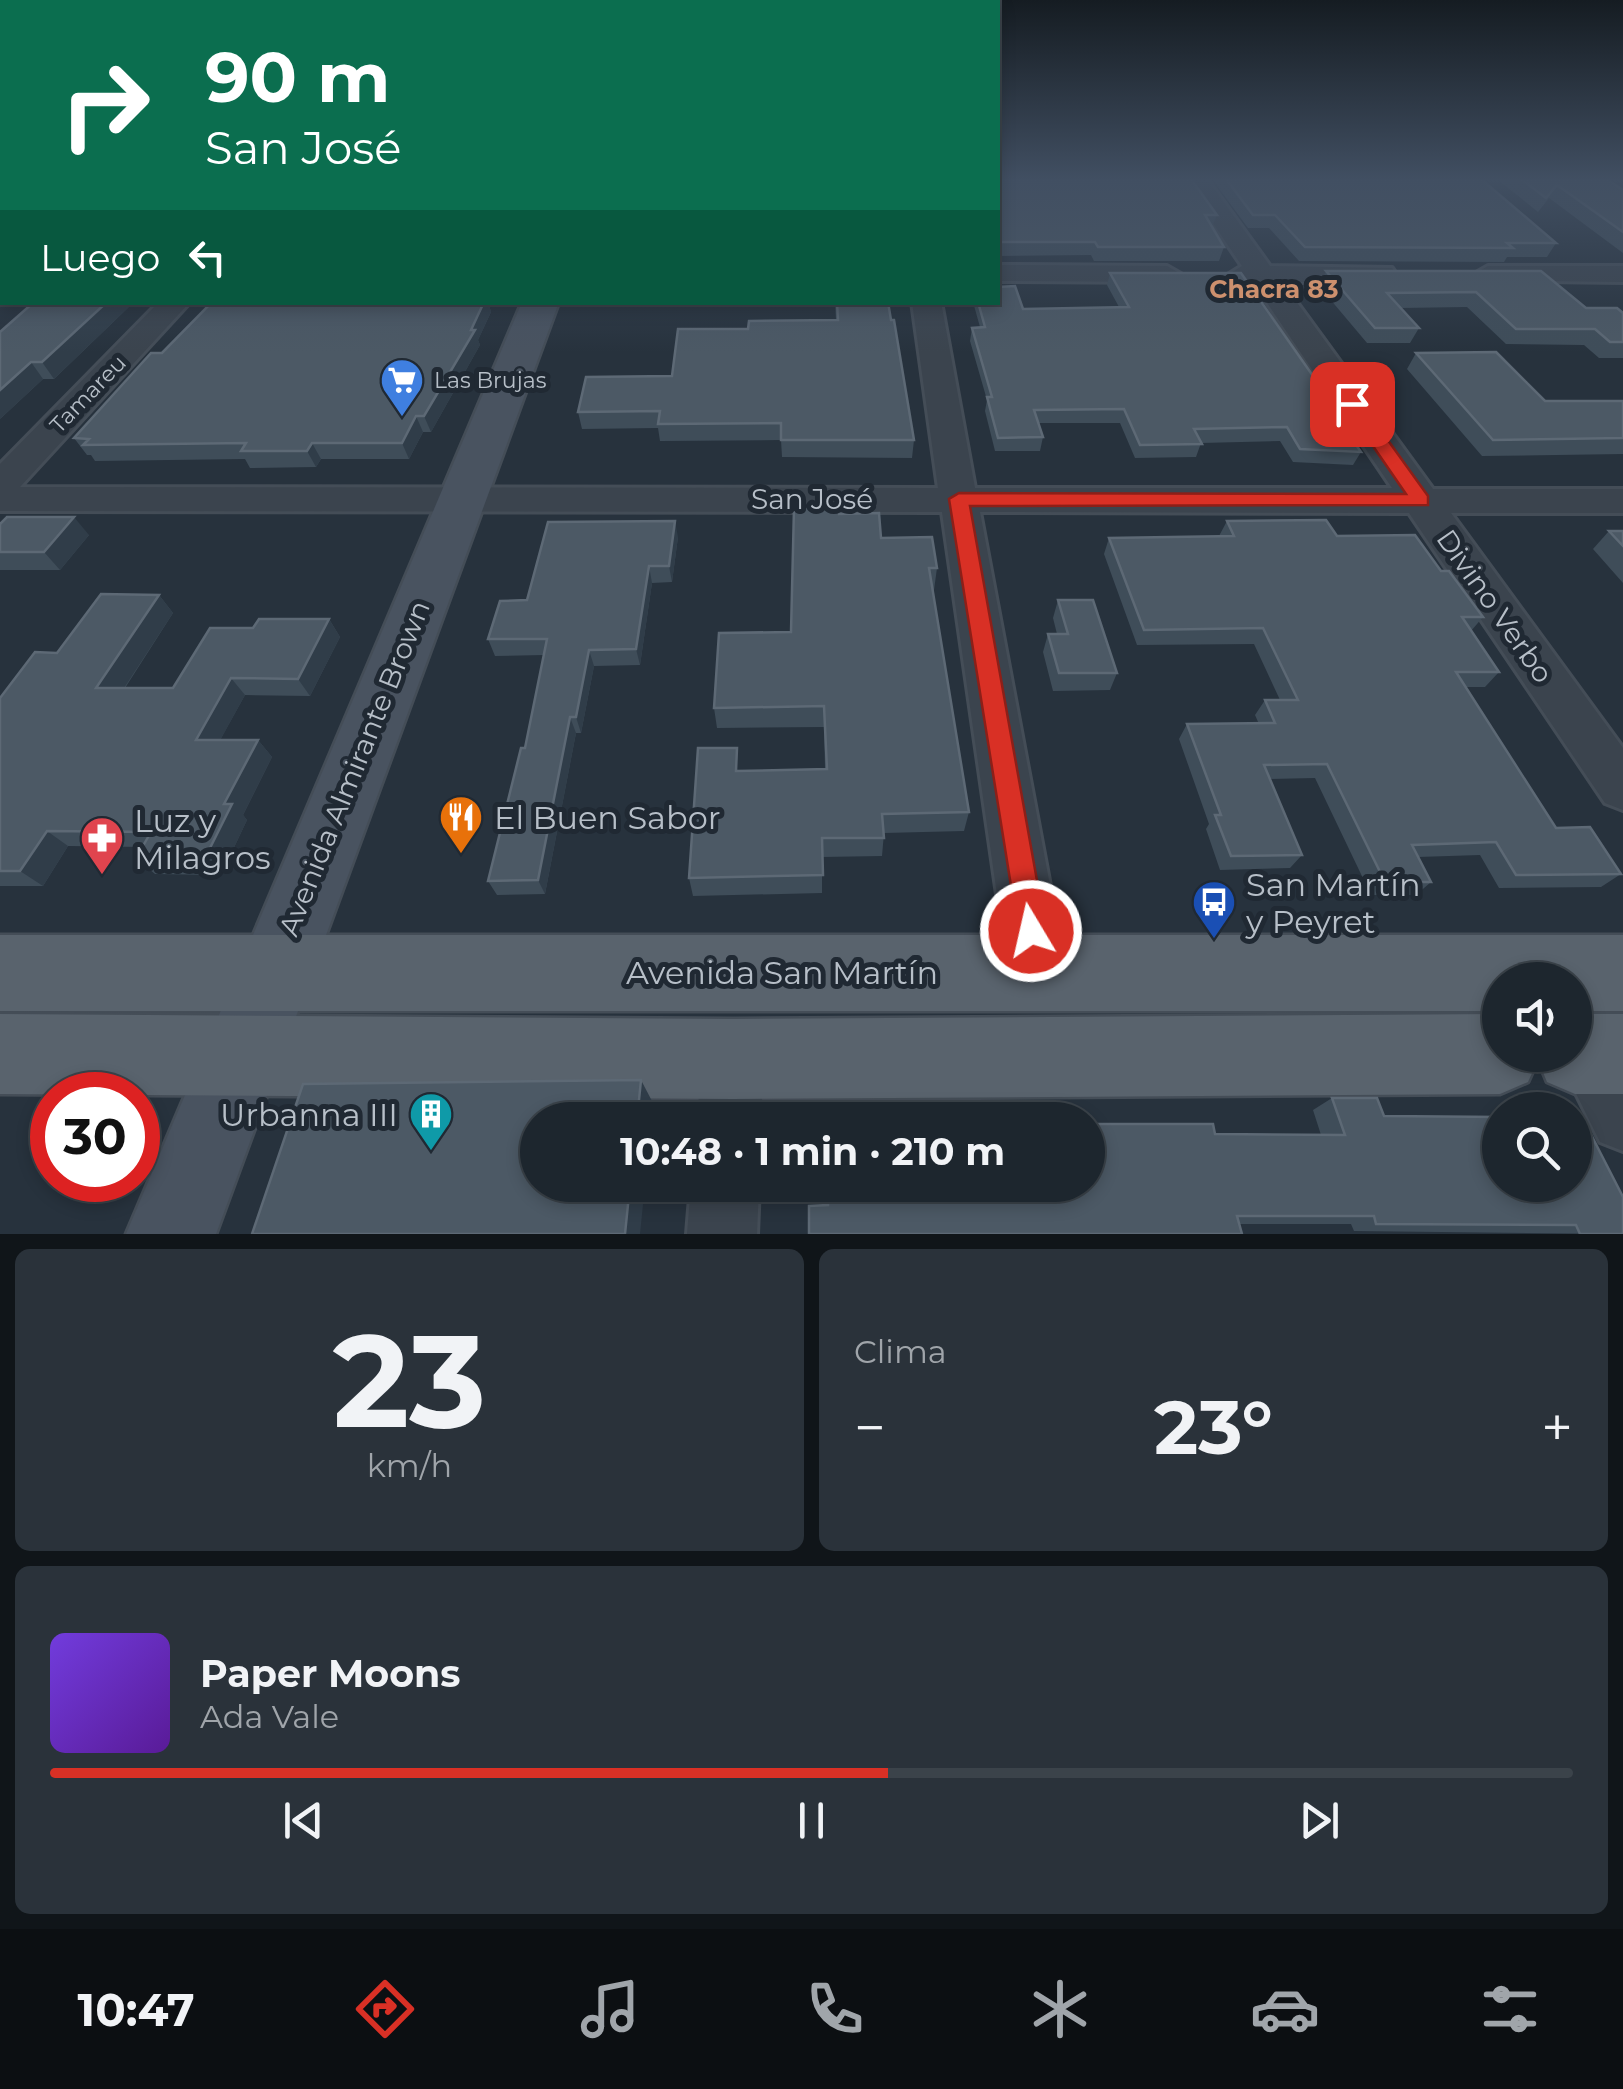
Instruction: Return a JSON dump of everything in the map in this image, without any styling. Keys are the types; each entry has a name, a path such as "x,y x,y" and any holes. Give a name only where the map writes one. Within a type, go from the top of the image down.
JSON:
{"main road":[{"name":"Avenida Almirante Brown","path":"170,1234 540,305"},
{"name":"Avenida San Martín","path":"0,972 1623,973"},
{"path":"0,1054 242,1054 731,1090 1482,1055"}],"street":[{"name":"Divino Verbo","path":"1236,237 1623,788"},
{"path":"1565,250 1623,298"},
{"path":"1000,273 1186,274"},
{"path":"1224,274 1418,274"},
{"path":"1457,274 1623,274"},
{"name":"Tamareu","path":"0,486 173,305"},
{"path":"927,305 1038,970"},
{"name":"San José","path":"0,499 1623,501"},
{"path":"722,1234 724,1202"}],"building":[{"path":"1000,237 1218,237 1224,247 1098,247 1095,242 1000,242"},
{"path":"1295,237 1548,237 1556,243 1507,243 1513,248 1305,247"},
{"path":"1326,271 1541,271 1586,308 1617,308 1623,313 1623,342 1610,342 1595,329 1516,329 1476,292 1387,293 1419,328 1375,328"},
{"path":"1110,273 1241,273 1341,416 1336,416 1361,452 1300,449 1287,427 1194,429 1202,444 1140,445 1124,409 1034,410 1043,437 998,438 987,397 992,397 972,328 985,327 979,305 1000,305 1000,287 1015,286 1023,309 1129,307"},
{"path":"31,305 104,305 42,362 31,362 0,390 0,332"},
{"path":"209,305 483,305 471,330 475,330 424,416 416,416 402,443 312,443 307,451 241,451 246,443 83,445 89,439 74,438 151,353 162,353"},
{"path":"837,305 888,305 914,440 781,440 781,423 658,424 660,411 578,412 586,377 672,376 678,329 748,329 749,321 838,320"},
{"path":"1496,352 1545,401 1623,401 1623,438 1493,440 1416,353"},
{"path":"839,507 839,514 879,513 881,538 932,537 937,568 929,568 969,812 882,814 884,838 822,838 823,875 689,878 698,748 737,748 736,771 827,769 824,706 714,708 719,633 791,632 794,508"},
{"path":"7,517 74,517 44,552 0,552 0,524"},
{"path":"1326,520 1337,536 1415,535 1441,571 1449,571 1483,617 1462,617 1499,672 1456,672 1556,828 1590,827 1621,874 1516,875 1496,842 1412,845 1431,882 1385,882 1327,764 1264,765 1302,855 1231,856 1215,815 1221,815 1187,724 1275,723 1265,700 1298,700 1263,628 1144,630 1109,538 1234,536 1227,521"},
{"path":"675,521 669,566 649,566 636,649 589,650 576,717 570,717 538,880 488,881 521,748 525,748 547,639 488,639 500,601 527,600 548,522"},
{"path":"1609,531 1623,531 1623,546"},
{"path":"101,594 159,595 96,688 173,688 210,628 253,628 259,619 329,619 298,679 231,678 196,740 258,740 224,804 232,804 204,860 136,858 151,832 47,831 20,871 0,871 0,698 35,652 57,653"},
{"path":"1058,600 1093,600 1117,673 1059,673 1048,634 1068,634"},
{"name":"Urbanna III","path":"641,1080 639,1102 520,1102 520,1202 628,1202 625,1234 252,1234 303,1084"},
{"path":"1332,1098 1377,1098 1384,1116 1482,1117 1482,1202 1592,1202 1592,1137 1623,1197 1623,1234 1580,1234 1576,1225 1376,1224 1374,1216 1237,1216 1242,1234 809,1234 809,1206 828,1202 1105,1202 1105,1124 1213,1124 1215,1134 1345,1135"}],"place":[{"name":"Las Brujas","path":"402,418"},
{"name":"El Buen Sabor","path":"461,855"},
{"name":"Luz y Milagros","path":"102,876"},
{"name":"San Martín y Peyret","path":"1214,940"},
{"name":"Urbanna III","path":"431,1152"}],"district":[{"name":"Chacra 83","path":"1274,289"}],"route":[{"path":"1031,931 959,499 1421,501 1352,404"}]}
